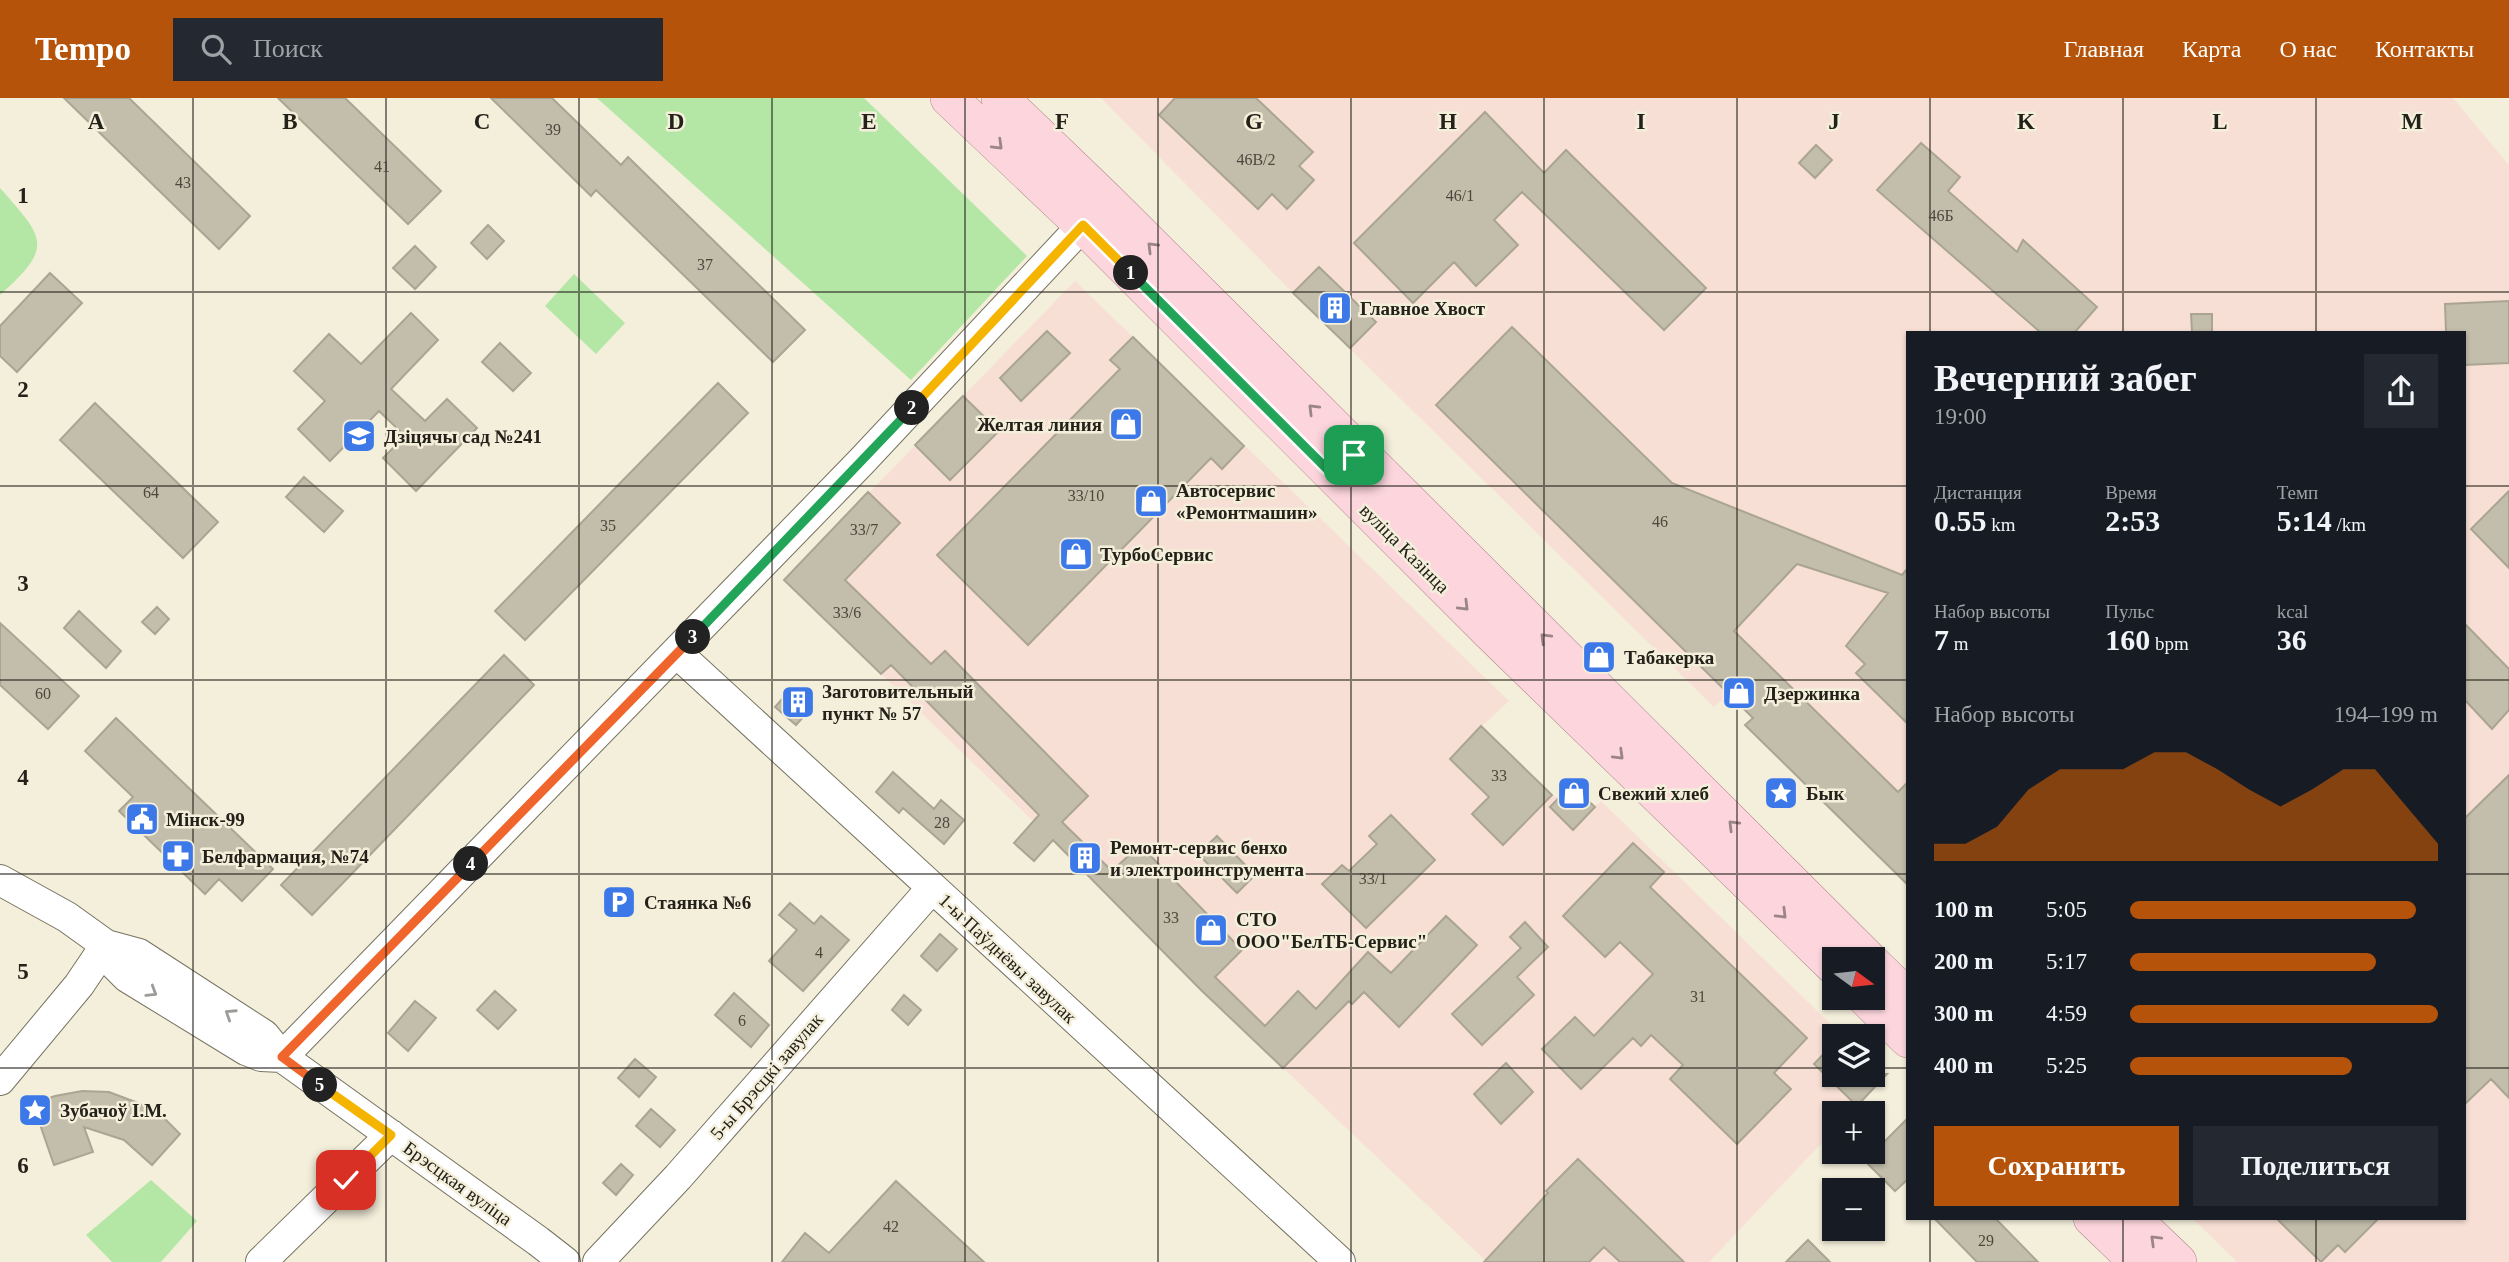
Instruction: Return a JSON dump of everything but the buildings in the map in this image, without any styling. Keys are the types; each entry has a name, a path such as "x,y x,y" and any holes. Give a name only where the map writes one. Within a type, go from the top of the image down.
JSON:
{"main road":[{"name":"вуліца Казінца","path":"949,98 1095,213"},
{"name":"вуліца Казінца","path":"1000,98 1095,213 1342,460 1855,947"},
{"name":"вуліца Казінца","path":"1342,460 1490,632 1822,954"},
{"path":"1885,985 1905,1020"},
{"path":"1885,1009 1905,1020"},
{"path":"2108,1220 2138,1262"},
{"path":"2108,1220 2178,1262"}],"street":[{"path":"282,1057 872,451 1095,213"},
{"name":"1-ы Паўднёвы завулак","path":"677,653 1340,1262"},
{"name":"Брэсцкая вуліца","path":"0,880 67,917 106,945 115,965 127,977 246,1050 261,1056 282,1057 565,1262"},
{"name":"5-ы Брэсцкі завулак","path":"598,1262 678,1177 932,888"},
{"path":"0,1080 79,985 106,945"},
{"path":"261,1262 391,1135"}],"shaded area":[{"path":"1101,98 2453,98 2509,165 2509,1262 2237,1262 2194,1220 2466,1220 2466,331 1906,331 1906,884 1745,725 1753,717 1728,695 1714,707 1293,293"},
{"path":"1075,281 1509,701 1481,727 1552,795 1558,798 1571,785 1594,807 1601,801 1831,1024 1822,1024 1822,1087 1875,1087 1862,1101 1822,1101 1822,1143 1709,1262 1487,1262 1201,990 1099,885 784,580"}],"green space":[{"path":"597,98 864,98 1027,256 911,380"},
{"path":"0,188 26,219 37,242 36,253 29,265 0,295"},
{"path":"574,274 625,323 596,354 545,306"},
{"path":"151,1180 197,1221 161,1262 112,1262 86,1235"}],"place":[{"name":"Главное Хвост","path":"1335,308"},
{"name":"Желтая линия","path":"1126,424"},
{"name":"Дзіцячы сад №241","path":"359,436"},
{"name":"Автосервис «Ремонтмашин»","path":"1151,501"},
{"name":"ТурбоСервис","path":"1076,554"},
{"name":"Табакерка","path":"1599,657"},
{"name":"Дзержинка","path":"1739,693"},
{"name":"Заготовительный пункт № 57","path":"798,702"},
{"name":"Свежий хлеб","path":"1574,793"},
{"name":"Бык","path":"1781,793"},
{"name":"Мінск-99","path":"142,819"},
{"name":"Белфармация, №74","path":"178,856"},
{"name":"Ремонт-сервис бенхо и электроинструмента","path":"1085,858"},
{"name":"Стаянка №6","path":"619,902"},
{"name":"СТО ООО\"БелТБ-Сервис\"","path":"1211,930"},
{"name":"Зубачоў І.М.","path":"35,1110"}],"route":[{"path":"346,1180 391,1135 282,1057 862,461 1083,225 1329,471 1336,474 1344,472 1351,467 1354,455"}]}
